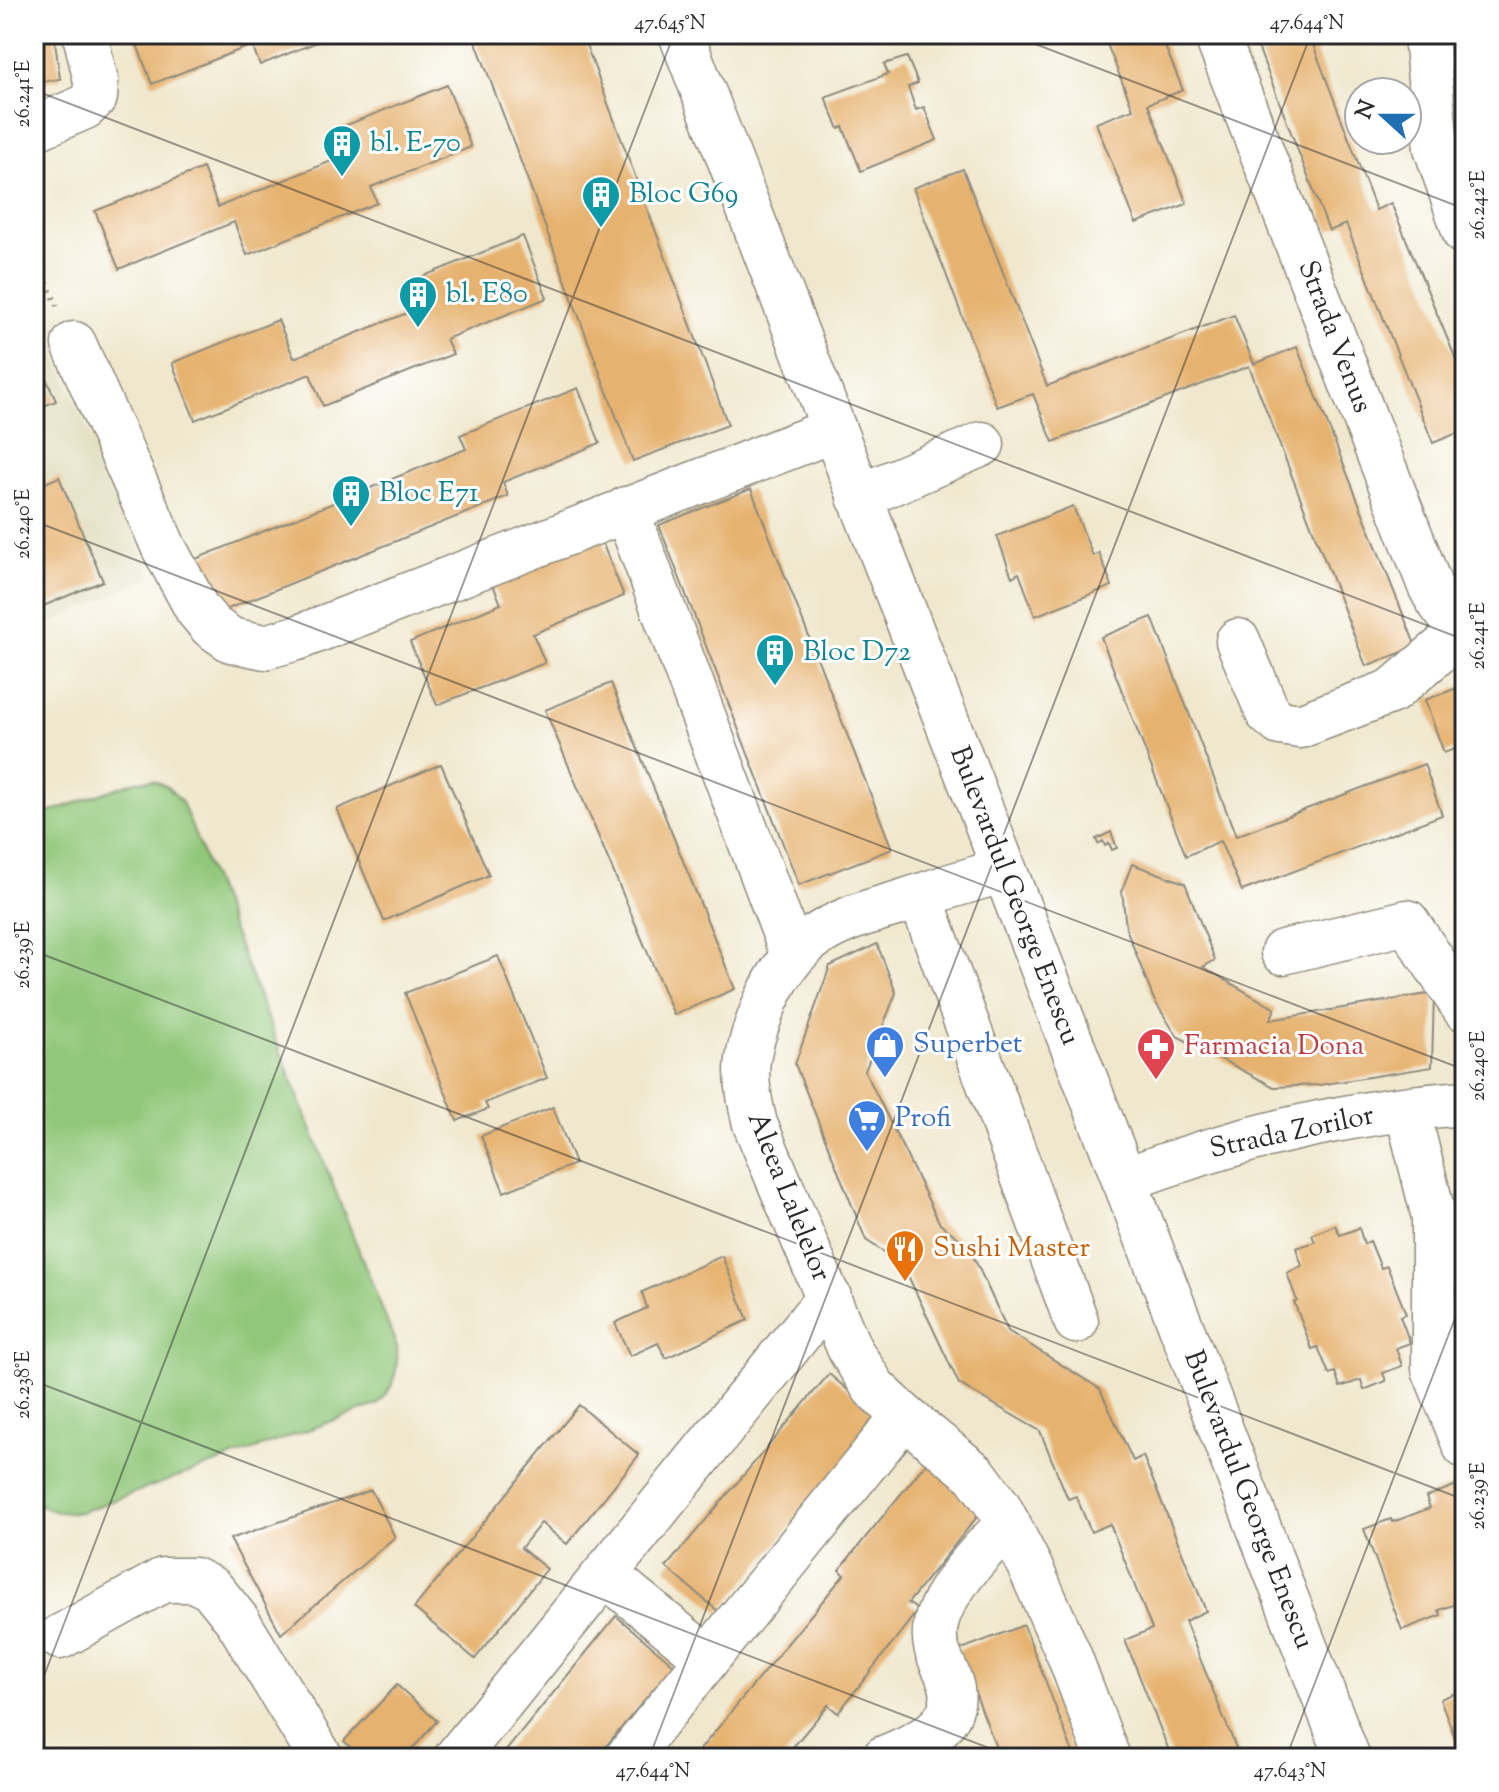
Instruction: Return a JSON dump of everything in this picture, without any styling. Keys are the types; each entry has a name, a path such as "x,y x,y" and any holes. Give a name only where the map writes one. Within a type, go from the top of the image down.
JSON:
{"street":[{"path":"34,129 85,107 95,97 96,81 85,34"},
{"name":"Bulevardul George Enescu","path":"681,34 1348,1758"},
{"name":"Strada Venus","path":"1216,34 1430,586 1452,620 1465,630"},
{"path":"1426,34 1436,148 1461,210"},
{"path":"74,344 164,548 197,609 211,626 231,640 265,647 297,638 833,430"},
{"path":"859,497 982,444"},
{"path":"626,509 793,956"},
{"path":"1238,641 1268,713 1280,723 1300,726 1392,691 1465,630"},
{"name":"Aleea Lalelelor","path":"1004,870 849,918 811,940 793,956 766,1000 751,1039 746,1071 747,1094 755,1124 850,1350 874,1388 975,1474 999,1507 1069,1655 1108,1758"},
{"path":"920,896 1076,1321"},
{"path":"1283,952 1407,922 1465,1009"},
{"name":"Strada Zorilor","path":"1124,1180 1195,1153 1288,1131 1407,1109 1465,1103"},
{"path":"1407,1109 1434,1217 1434,1369 1465,1446"},
{"path":"456,1758 829,1297"},
{"path":"627,1758 904,1416"},
{"path":"884,1758 931,1736 950,1711 952,1689 937,1655 936,1624 948,1597 976,1556 1008,1524"},
{"path":"606,1575 707,1658"},
{"path":"60,1637 163,1580 194,1580 212,1589 237,1620 321,1758"}],"path":[{"path":"34,253 74,344"}],"shaded area":[{"path":"34,306 152,577 34,630"}],"green space":[{"path":"153,780 168,787 182,802 397,1347 397,1364 392,1385 377,1405 81,1512 62,1513 45,1508 34,1500 34,818 136,781"}],"building":[{"path":"34,34 54,34 60,79 34,83"},
{"path":"133,34 337,34 260,65 252,45 152,84"},
{"name":"Bloc G69","path":"473,34 582,34 728,425 633,461"},
{"path":"1103,34 1160,34 1183,90 1148,104 1187,204 1136,223 1096,123 1133,109"},
{"path":"1253,34 1309,34 1343,123 1343,156 1355,156 1376,210 1391,203 1465,381 1465,430 1433,443 1346,224 1329,231"},
{"path":"1459,34 1465,34 1465,145 1462,145"},
{"path":"907,57 918,83 908,87 916,110 924,107 937,140 861,171 843,127 839,129 825,97 888,74 884,64"},
{"name":"bl. E-70","path":"447,85 471,147 371,187 377,203 247,255 234,222 119,269 95,211 203,168 218,207 339,158 329,132"},
{"path":"963,169 1047,386 1234,315 1254,364 1297,347 1416,647 1366,666 1249,366 1053,442 1033,394 997,407 913,188"},
{"name":"bl. E80","path":"523,236 547,298 446,339 453,354 323,406 310,374 195,420 172,363 278,320 294,358 415,310 404,284"},
{"path":"34,351 56,401 34,410"},
{"name":"Bloc E71","path":"578,388 600,443 503,482 508,496 215,614 193,560 466,449 460,435"},
{"path":"59,477 103,581 34,610 34,488"},
{"name":"Bloc D72","path":"751,489 892,849 799,885 659,525"},
{"path":"1073,506 1093,556 1099,553 1112,586 1035,616 1019,573 1012,577 997,536"},
{"path":"597,530 624,596 533,634 545,663 437,705 410,642 501,604 489,575"},
{"path":"1152,617 1236,836 1424,764 1442,815 1242,891 1220,841 1186,856 1101,637"},
{"path":"611,683 735,989 674,1015 545,710"},
{"path":"1465,685 1465,745 1444,753 1425,700"},
{"path":"441,764 489,875 384,921 337,809"},
{"path":"1111,832 1117,848 1112,850 1109,843 1105,846 1103,841 1098,844 1096,839"},
{"path":"1132,864 1185,883 1215,960 1203,967 1275,1009 1270,1020 1434,993 1432,1067 1319,1085 1274,1087 1177,1036 1154,1000 1126,928 1122,890"},
{"path":"877,944 896,993 865,1071 940,1224 968,1245 1008,1331 1100,1389 1133,1461 1143,1456 1206,1611 1185,1621 1240,1758 1172,1758 1125,1640 1152,1629 1110,1524 1091,1532 1076,1496 1068,1499 1040,1431 959,1384 903,1265 866,1240 795,1064 830,966"},
{"path":"498,956 547,1078 485,1103 488,1109 457,1121 405,993"},
{"path":"553,1107 575,1164 504,1192 481,1136"},
{"path":"1335,1225 1340,1235 1359,1228 1364,1244 1370,1241 1381,1268 1387,1266 1406,1314 1400,1316 1410,1343 1396,1348 1402,1366 1383,1373 1386,1381 1364,1390 1361,1380 1340,1387 1335,1372 1329,1374 1318,1347 1312,1349 1294,1302 1297,1301 1287,1273 1302,1266 1296,1248 1315,1242 1312,1235"},
{"path":"722,1256 748,1320 666,1358 658,1343 630,1356 615,1323 647,1308 642,1292"},
{"path":"829,1374 882,1419 719,1612 666,1567"},
{"path":"579,1405 639,1455 567,1544 541,1523 521,1548 547,1569 475,1659 414,1608"},
{"path":"931,1457 989,1502 908,1603 918,1610 838,1713 828,1705 784,1758 693,1758 844,1575 839,1570"},
{"path":"1464,1482 1465,1601 1439,1610 1441,1615 1402,1630 1364,1529 1430,1508 1426,1497"},
{"path":"371,1490 395,1537 281,1634 230,1539"},
{"path":"616,1616 674,1665 596,1758 500,1758"},
{"path":"1024,1625 1075,1758 1000,1758 959,1650"},
{"path":"397,1685 437,1721 404,1758 362,1758 344,1741"},
{"path":"1465,1689 1465,1758 1463,1758 1440,1699"}],"place":[{"name":"bl. E-70","path":"342,178"},
{"name":"Bloc G69","path":"601,229"},
{"name":"bl. E80","path":"418,329"},
{"name":"Bloc E71","path":"351,528"},
{"name":"Bloc D72","path":"775,687"},
{"name":"Superbet","path":"885,1079"},
{"name":"Farmacia Dona","path":"1156,1081"},
{"name":"Profi","path":"867,1153"},
{"name":"Sushi Master","path":"905,1283"}]}
